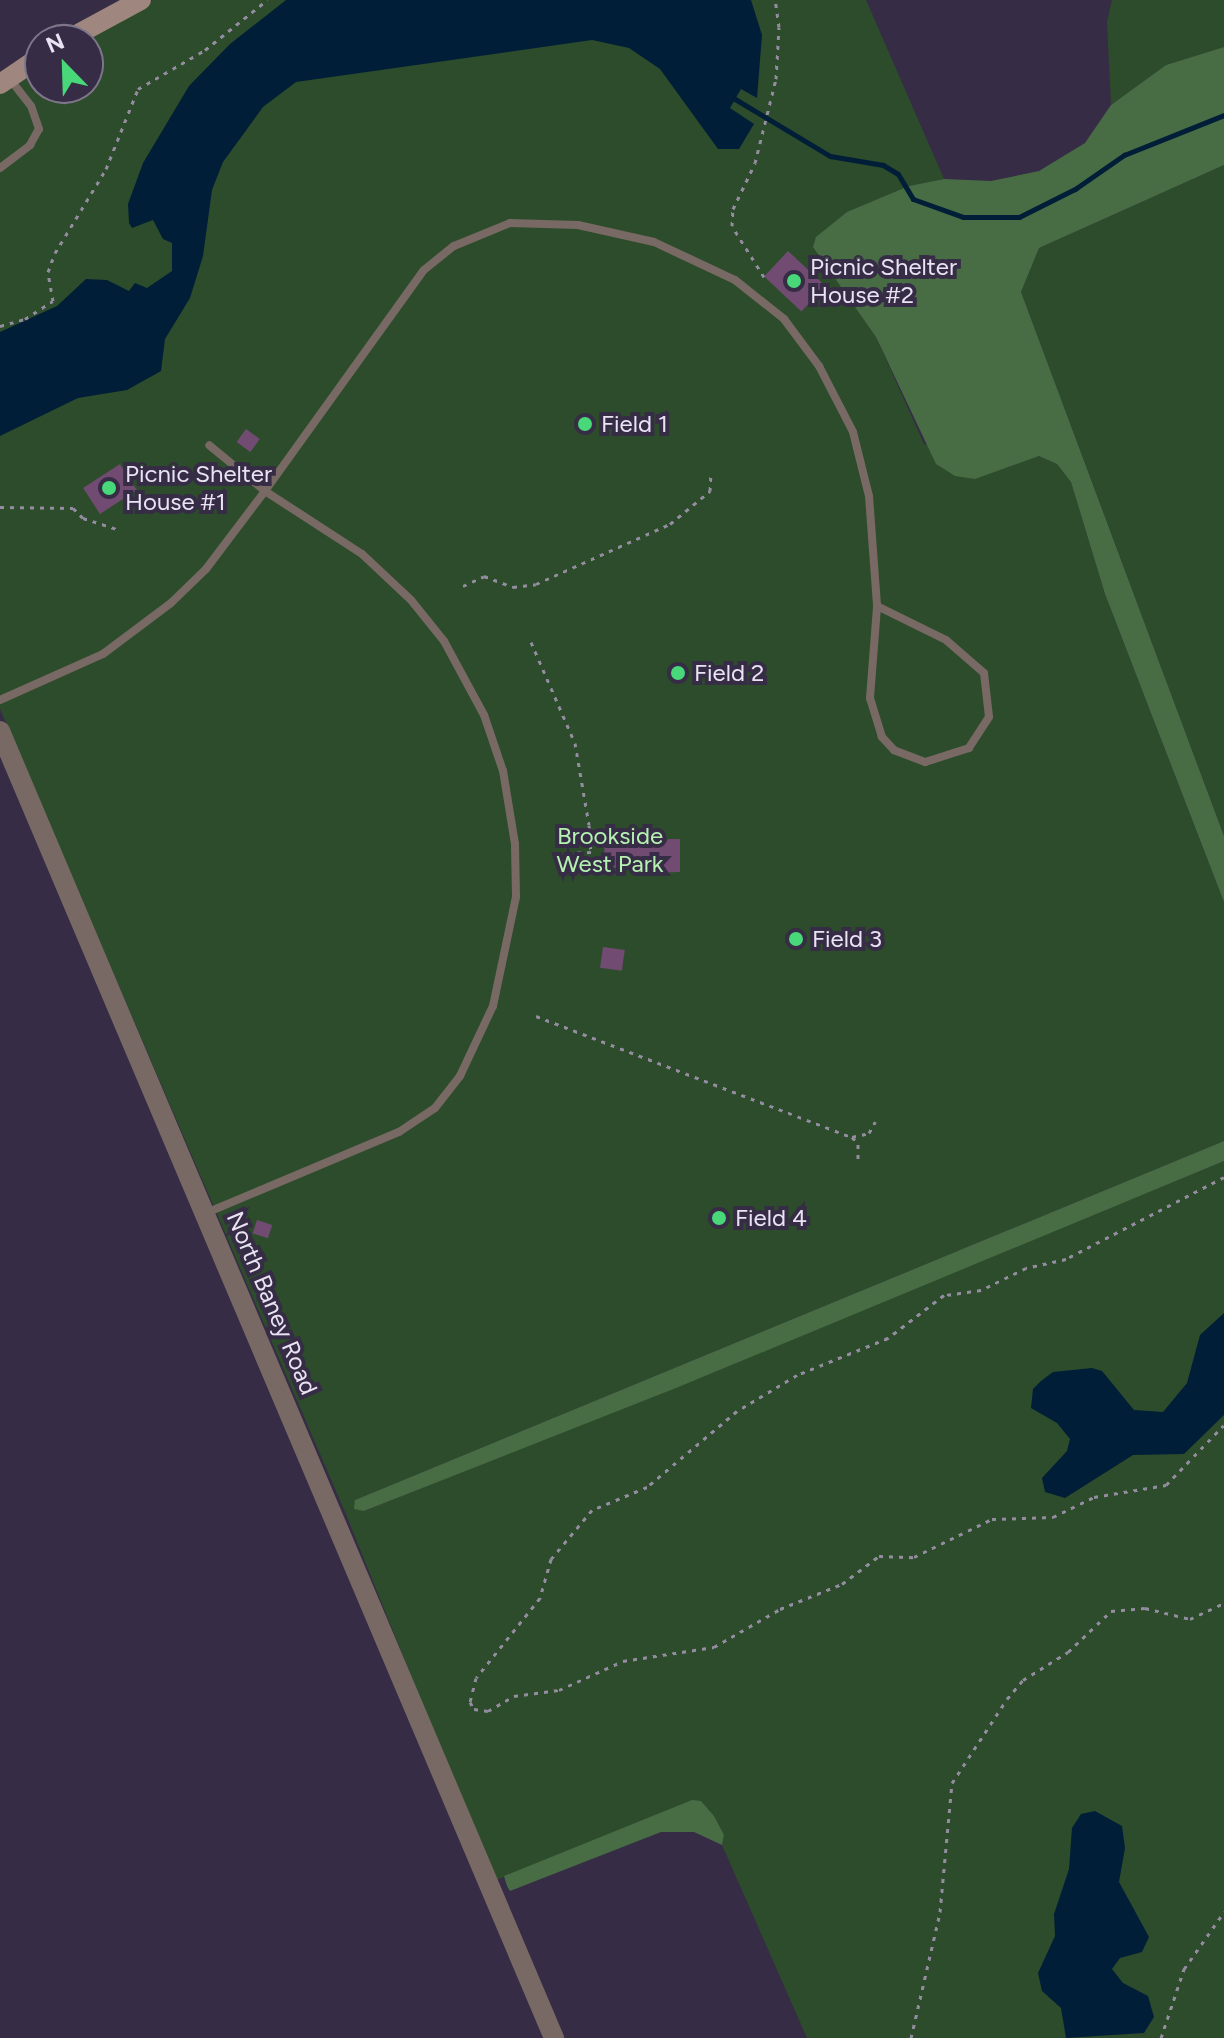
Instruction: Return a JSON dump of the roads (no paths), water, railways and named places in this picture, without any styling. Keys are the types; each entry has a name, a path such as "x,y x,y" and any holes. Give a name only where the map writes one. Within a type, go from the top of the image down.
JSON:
{"main road":[{"path":"97,24 141,0"},
{"path":"5,81 24,68"}],"street":[{"name":"North Baney Road","path":"0,731 554,2038"}],"lane":[{"path":"0,168 30,145 39,129 31,106 5,81"},
{"path":"0,700 91,660 147,626 206,569 437,257 489,229 510,223 592,227 699,259 773,308 800,338 837,397 863,464 877,606 870,698 882,737 894,750 925,762 969,748 989,717 984,673 946,640 877,606"},
{"path":"206,1213 399,1132 435,1108 483,1034 501,979 516,897 507,786 484,715 444,641 401,589 362,554 265,491 209,445"}],"water":[{"path":"286,0 751,0 762,35 757,98 741,89 730,108 754,124 739,149 718,149 660,69 629,48 592,40 296,82 263,107 223,162 212,190 203,256 190,298 165,339 161,371 127,390 78,398 0,436 0,332 57,306 86,279 107,280 129,291 135,283 147,288 172,271 172,243 163,239 153,220 132,228 129,223 128,204 143,163 189,86 230,44"},
{"path":"1224,1313 1224,1415 1184,1454 1133,1455 1065,1498 1045,1492 1042,1478 1067,1451 1070,1439 1057,1423 1031,1408 1033,1389 1041,1381 1053,1372 1092,1368 1102,1371 1134,1410 1163,1412 1187,1383 1200,1335"},
{"path":"1095,1811 1122,1826 1125,1848 1119,1882 1149,1937 1142,1952 1120,1958 1112,1969 1123,1983 1148,1996 1154,2017 1144,2033 1066,2038 1061,2008 1042,1991 1038,1973 1055,1936 1054,1914 1069,1869 1072,1828 1081,1814"}],"waterway":[{"path":"735,99 830,156 883,165 898,174 913,199 963,217 1019,217 1075,189 1124,155 1224,115"}],"place":[{"name":"Picnic Shelter House #2","path":"794,281"},
{"name":"Field 1","path":"585,424"},
{"name":"Picnic Shelter House #1","path":"109,488"},
{"name":"Field 2","path":"678,673"},
{"name":"Field 3","path":"796,939"},
{"name":"Field 4","path":"719,1218"}],"park label":[{"name":"Brookside West Park","path":"610,850"}]}
